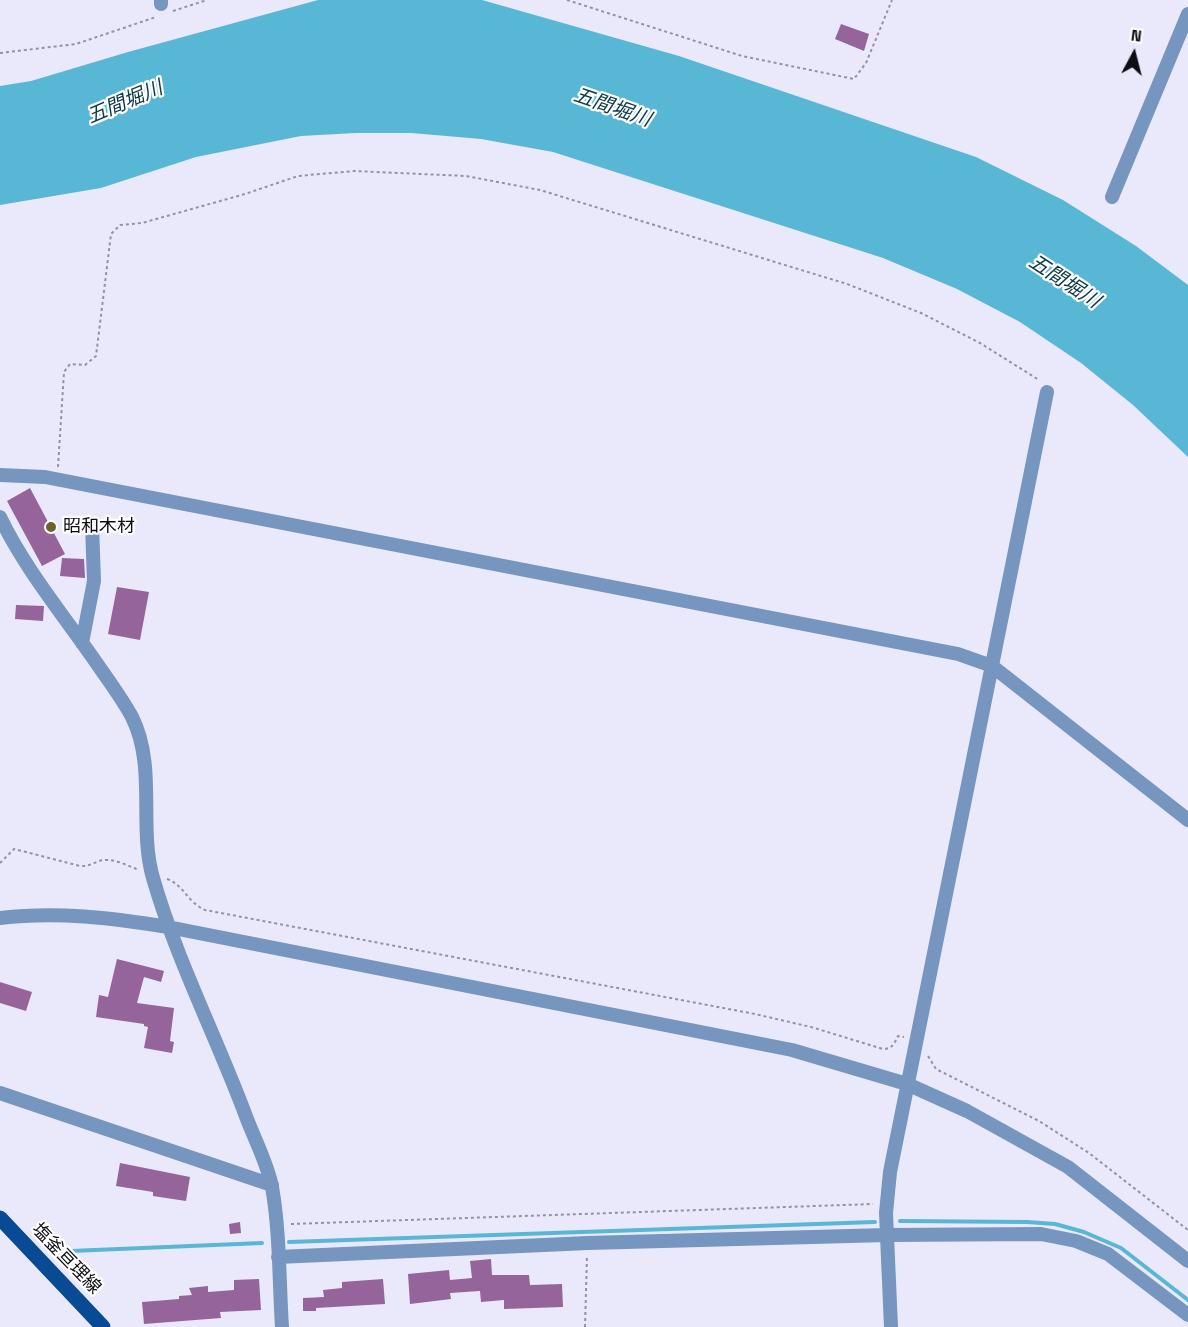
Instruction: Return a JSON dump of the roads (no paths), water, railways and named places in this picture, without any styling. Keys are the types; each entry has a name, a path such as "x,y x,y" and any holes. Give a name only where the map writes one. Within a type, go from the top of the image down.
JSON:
{"main road":[{"name":"塩釜亘理線","path":"0,1218 103,1327"}],"street":[{"path":"1112,197 1188,14"},
{"path":"891,1327 887,1235 890,1173 1047,392"},
{"path":"0,475 58,479 958,654 992,666 1188,820"},
{"path":"0,517 43,587 132,718 141,743 152,875 168,927 239,1096 272,1185 282,1327"},
{"path":"82,643 94,581 92,525"},
{"path":"0,918 30,914 68,914 121,919 792,1050 907,1084 967,1111 1068,1167 1188,1262"},
{"path":"0,1093 272,1185"},
{"path":"278,1257 588,1244 887,1235 1041,1234 1076,1241 1108,1254 1188,1315"}],"water":[{"name":"五間堀川","path":"318,0 482,0 679,56 976,157 1063,200 1136,246 1188,285 1188,457 1133,405 1081,363 1020,322 957,289 883,258 553,152 481,139 411,133 301,136 196,157 101,188 0,205 0,86 31,81"}],"waterway":[{"path":"900,1221 1055,1224 1084,1232 1121,1248 1188,1300"},
{"path":"289,1242 875,1222"},
{"path":"71,1251 262,1243"}],"place":[{"name":"昭和木材","path":"51,527"}]}
